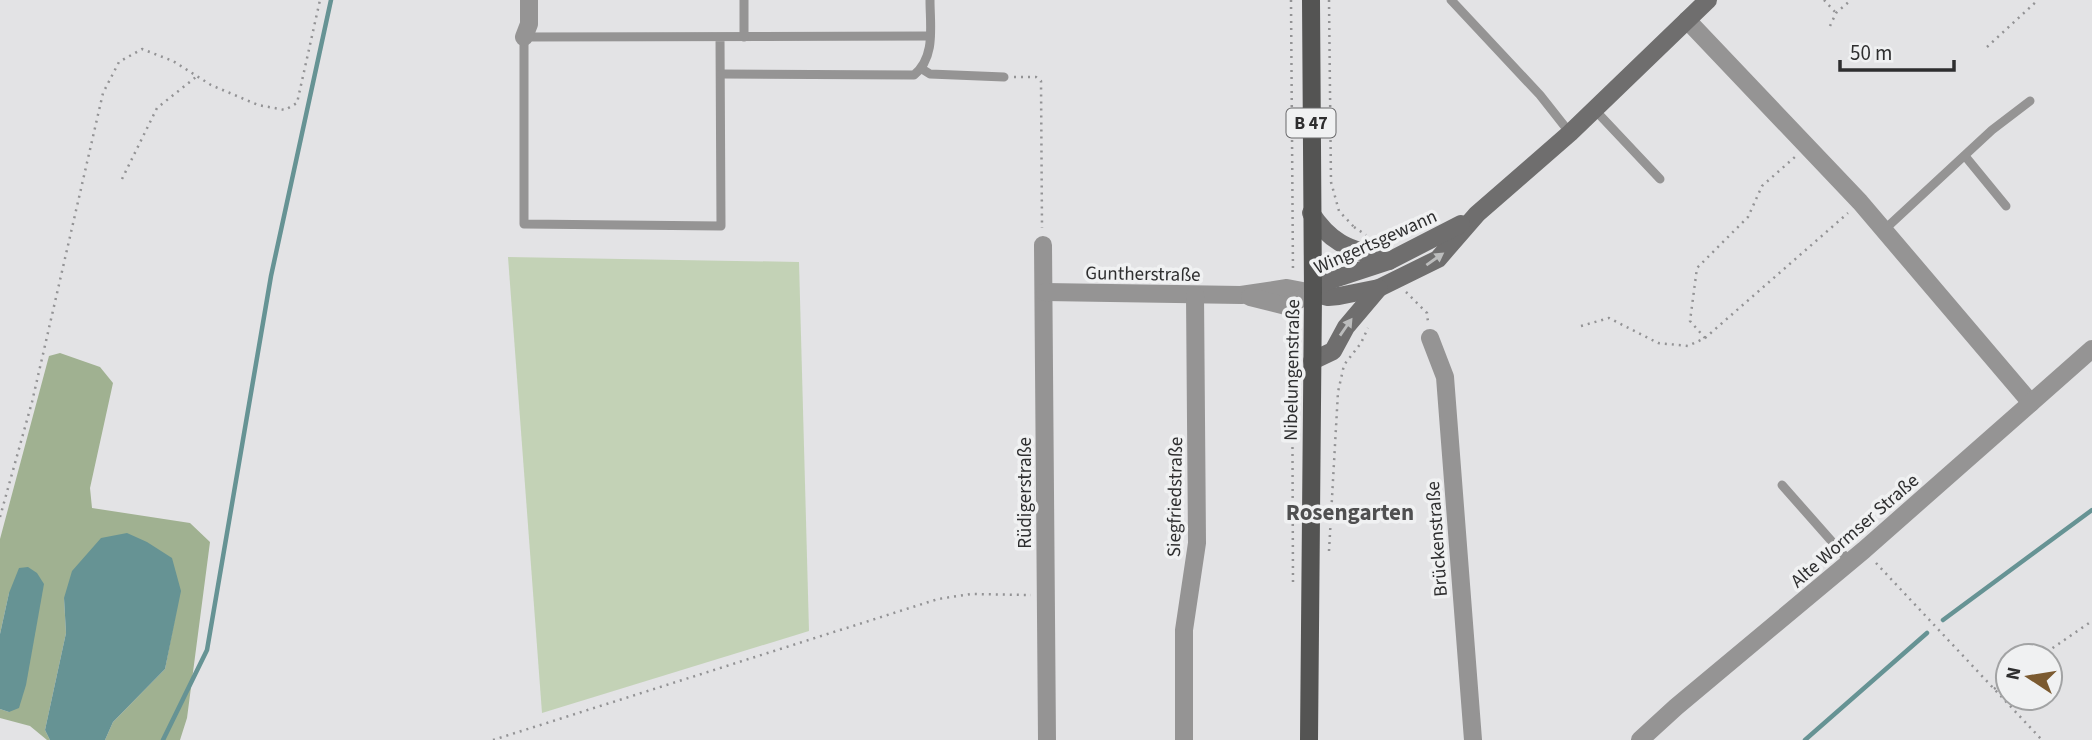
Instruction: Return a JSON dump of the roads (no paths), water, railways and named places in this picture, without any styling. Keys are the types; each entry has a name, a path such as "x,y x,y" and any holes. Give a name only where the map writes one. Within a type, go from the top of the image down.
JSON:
{"main road":[{"name":"Nibelungenstraße","path":"1309,740 1313,293 1311,0"},
{"name":"Wingertsgewann","path":"1313,293 1328,297 1379,288 1438,259 1477,214 1570,132 1708,0"},
{"path":"1311,213 1330,237 1344,246 1389,261"},
{"name":"Wingertsgewann","path":"1313,293 1325,282 1389,261 1448,233 1477,214"},
{"path":"1312,361 1333,351 1346,327 1379,288"}],"street":[{"path":"524,37 529,24 529,0"},
{"path":"1687,20 1860,202 2031,403"},
{"name":"Rüdigerstraße","path":"1042,245 1045,292 1047,740"},
{"name":"Guntherstraße","path":"1045,292 1286,297 1313,293"},
{"name":"Siegfriedstraße","path":"1184,740 1184,630 1197,543 1195,295"},
{"name":"Brückenstraße","path":"1430,338 1445,377 1473,740"},
{"name":"Alte Wormser Straße","path":"1640,740 1864,550 2092,349"}],"lane":[{"path":"744,0 744,37"},
{"path":"721,74 914,75 922,69 929,56 930,0"},
{"path":"1451,0 1540,94 1570,132"},
{"path":"720,37 721,226 524,224 524,37 930,36"},
{"path":"922,69 930,74 1004,77"},
{"path":"1884,230 1992,130 2030,101"},
{"path":"1594,109 1660,178"},
{"path":"1965,156 2007,206"},
{"path":"1782,485 1850,562"}],"water":[{"path":"127,533 172,558 181,591 165,669 113,722 105,740 50,740 45,730 66,633 64,598 72,571 101,538"},
{"path":"28,567 37,573 44,584 26,685 19,708 9,712 0,709 0,634 9,593 19,568"}],"waterway":[{"path":"163,740 207,650 271,276 331,0"},
{"path":"1943,620 2092,510"},
{"path":"1805,740 1927,633"}],"district":[{"name":"Rosengarten","path":"1350,512"}]}
